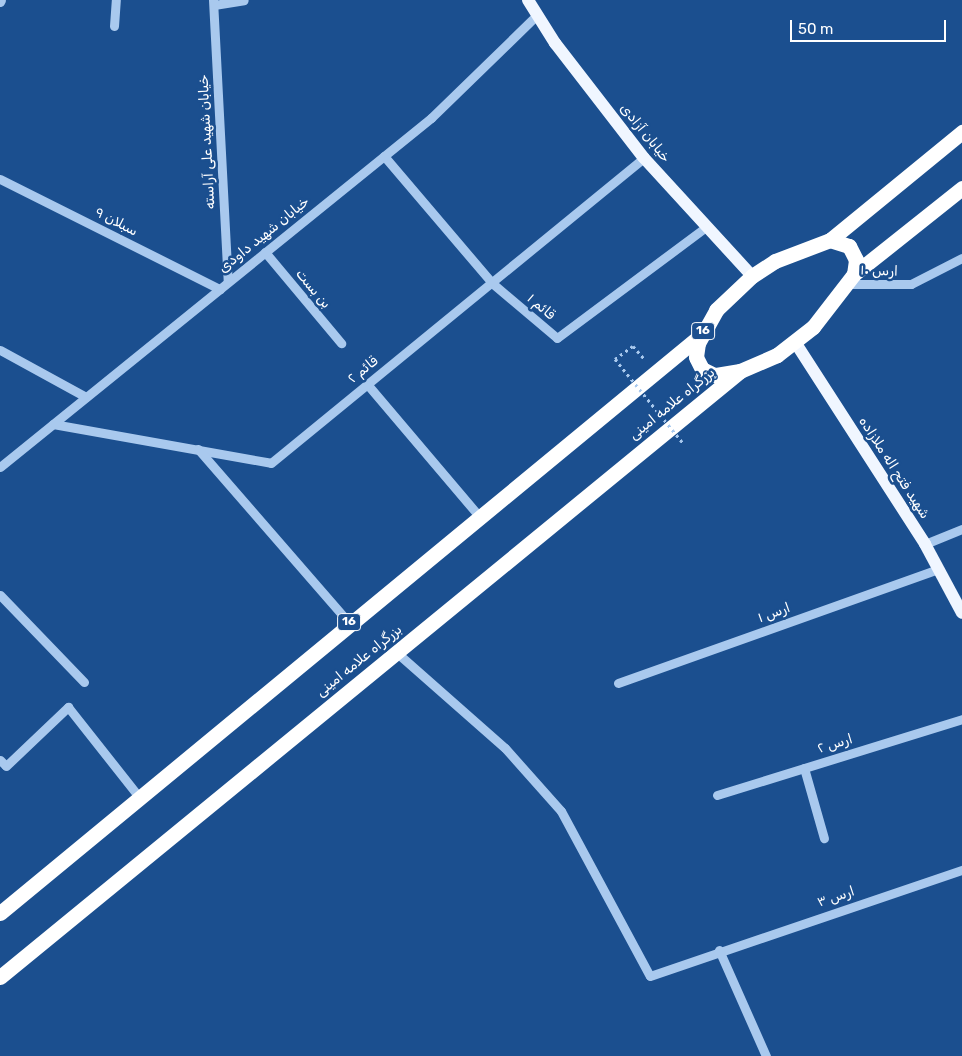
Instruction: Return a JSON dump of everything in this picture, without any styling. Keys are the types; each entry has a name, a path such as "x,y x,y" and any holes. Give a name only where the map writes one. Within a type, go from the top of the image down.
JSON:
{"highway":[{"name":"16","path":"962,132 830,240 794,252 752,276 716,310 701,335 696,357 702,369 714,375 740,371 794,342 851,279 962,188"},
{"path":"830,240 849,246 856,260 851,279"},
{"name":"16","path":"0,913 348,623 701,335"},
{"name":"بزرگراه علامه امینی","path":"0,977 740,371"}],"main road":[{"name":"خیابان آزادی","path":"528,0 644,158 752,276"},
{"name":"شهید فتح اله ملازاده","path":"794,342 925,544 962,613"}],"street":[{"path":"114,26 116,0"},
{"path":"214,3 244,0"},
{"name":"خیابان شهید علی آراسته","path":"214,3 228,282"},
{"name":"خیابان شهید داودی","path":"0,468 431,118 537,14"},
{"name":"قائم ۱","path":"384,156 492,283 558,338 707,226"},
{"name":"قائم ۲","path":"53,424 271,463 644,158"},
{"name":"سبلان ۹","path":"0,180 220,289"},
{"name":"بن بست","path":"265,252 340,343"},
{"name":"ارس ۱۰","path":"851,279 911,284 962,258"},
{"path":"0,350 86,397"},
{"path":"367,384 479,516"},
{"path":"198,450 348,623"},
{"path":"925,544 962,529"},
{"name":"ارس ۱","path":"618,683 938,569"},
{"path":"0,594 84,682"},
{"name":"ارس ۳","path":"396,652 505,748 561,811 650,976 719,950 962,870"},
{"path":"2,766 68,707 139,797"},
{"name":"ارس ۲","path":"717,795 962,719"},
{"path":"804,768 824,838"},
{"path":"719,950 766,1056"}],"path":[{"path":"633,346 615,359 683,443"}]}
